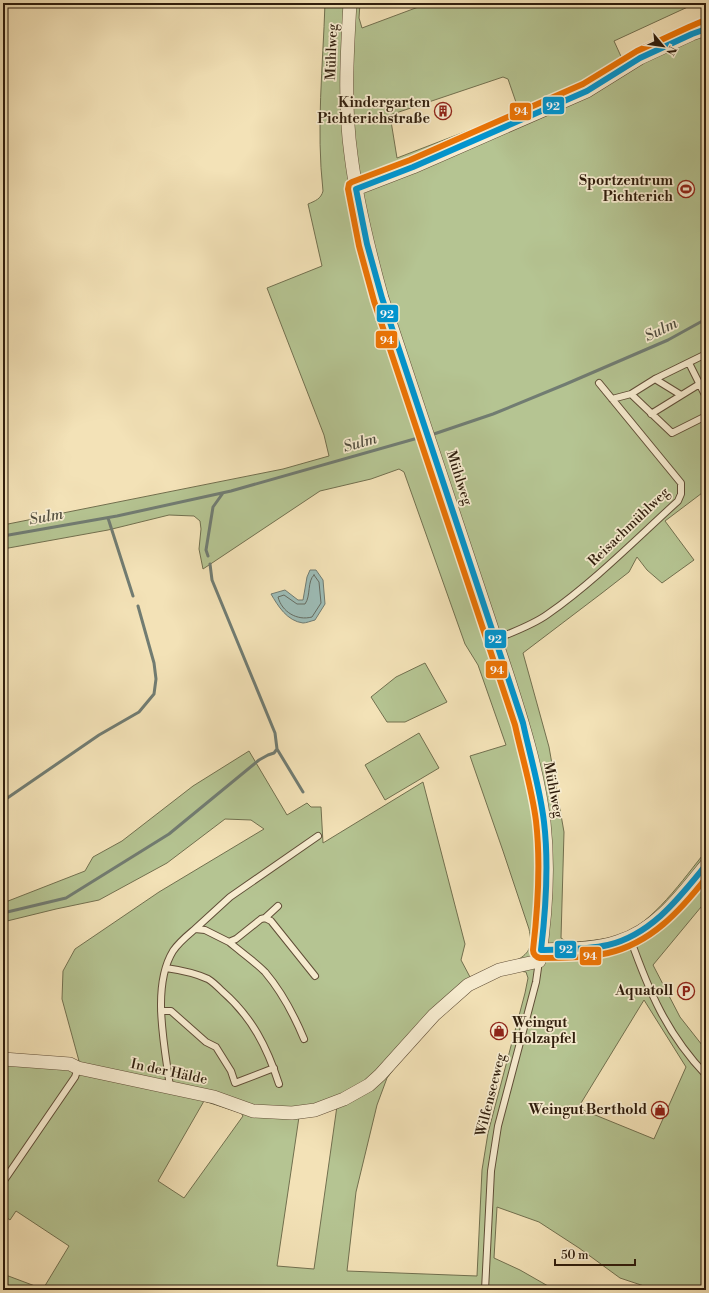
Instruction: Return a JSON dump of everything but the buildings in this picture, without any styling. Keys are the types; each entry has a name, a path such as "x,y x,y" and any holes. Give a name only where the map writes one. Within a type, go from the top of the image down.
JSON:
{"street":[{"name":"Mühlweg","path":"350,3 347,46 347,103 351,153 356,189 367,244 382,298 523,723 536,778 544,821 546,864 545,919 540,956"},
{"path":"356,189 413,167 587,91 640,58 706,29"},
{"path":"540,956 616,943 630,938 666,913 706,865"},
{"name":"In der Hälde","path":"3,1059 70,1064 78,1068 214,1097 253,1111 292,1113 315,1110 344,1099 369,1085 380,1075 434,1014 468,985 499,970 540,956"}],"lane":[{"path":"612,399 631,394 706,354"},
{"path":"689,363 706,397"},
{"path":"655,380 681,395"},
{"path":"651,414 706,380"},
{"name":"Reisachmühlweg","path":"496,639 527,625 553,610 598,574 678,501 681,494 681,483 599,382"},
{"path":"631,394 672,433 706,416"},
{"path":"170,1087 160,1010 166,968 174,950 230,897 318,836"},
{"path":"229,942 236,939 265,918 278,906"},
{"path":"265,918 271,921 315,976"},
{"path":"195,929 205,930 229,942 265,973 285,1000 304,1039"},
{"path":"630,938 644,978 658,1010 676,1038 697,1066 706,1075"},
{"name":"Wilfenseeweg","path":"485,1290 491,1171 498,1126 536,982 540,956"},
{"path":"166,968 194,974 209,980 227,996 254,1026 268,1053 279,1084"},
{"path":"160,1010 171,1011 206,1042 216,1047 231,1071 235,1083 274,1068"},
{"path":"3,1182 75,1077 78,1068"}],"green space":[{"path":"325,3 360,3 359,18 362,28 429,3 691,3 692,5 614,41 624,63 706,24 706,490 665,521 694,560 662,583 647,570 637,557 629,572 523,653 549,747 564,832 561,938 569,943 588,941 618,936 631,930 643,922 666,900 706,851 706,901 653,965 680,1017 706,1050 706,1290 656,1290 620,1278 579,1248 539,1222 497,1207 494,1258 520,1270 555,1290 3,1290 3,1274 43,1289 69,1246 16,1211 10,1220 3,1215 3,1056 79,1061 62,999 63,971 75,949 159,892 264,829 251,820 225,819 167,863 99,900 3,922 3,903 85,871 93,857 122,841 193,786 249,751 287,815 307,803 311,807 321,807 323,843 423,782 465,944 461,960 470,977 519,959 529,950 531,943 529,929 470,756 506,745 478,665 465,644 404,472 399,469 371,479 320,491 203,569 199,549 201,529 200,521 194,516 169,515 108,530 3,549 3,525 283,469 329,456 324,435 267,288 322,266 308,204 319,198 323,191 320,121","holes":["503,77 508,79 519,111 397,158 390,115","519,971 526,972 528,978 488,1133 482,1170 477,1276 347,1271 356,1192 377,1105 387,1078 401,1059 437,1017 470,989 505,973","644,1000 686,1067 654,1139 578,1108","204,1101 241,1113 243,1116 184,1198 158,1181","337,1106 314,1269 277,1266 299,1117"]},
{"path":"425,663 447,702 405,722 387,722 371,697 396,677"},
{"path":"419,733 439,768 385,800 365,765"}],"water":[{"path":"310,570 316,570 323,580 325,604 315,620 303,623 297,622 280,608 271,594 285,590 298,600 303,600 307,577"}],"waterway":[{"name":"Sulm","path":"431,435 493,414 566,384 668,340 706,319"},
{"name":"Sulm","path":"3,536 117,516 231,491 425,436"},
{"path":"208,556 206,550 213,507 223,493"},
{"path":"108,518 133,596"},
{"path":"210,564 212,580 275,733 277,749 303,792"},
{"path":"3,801 99,735 139,712 154,694 156,679 154,663 138,606"},
{"path":"3,913 66,898 169,834 259,760 274,753 277,749"}],"transit line":[{"name":"94","path":"703,21 637,51 583,84 410,160 352,182 349,184 348,189 359,246 374,301 515,725 532,797 538,837 538,886 533,950 534,954 540,958 600,955 638,942 651,934 675,914 706,878"},
{"name":"92","path":"706,29 640,58 587,91 413,167 356,189 367,244 382,298 523,723 540,797 546,838 546,886 541,950 600,947 624,940 651,924 675,902 706,865"}],"place":[{"name":"Kindergarten Pichterichstraße","path":"443,111"},
{"name":"Sportzentrum Pichterich","path":"686,189"},
{"name":"Aquatoll","path":"686,991"},
{"name":"Weingut Holzapfel","path":"499,1031"},
{"name":"Weingut Berthold","path":"660,1110"}]}
